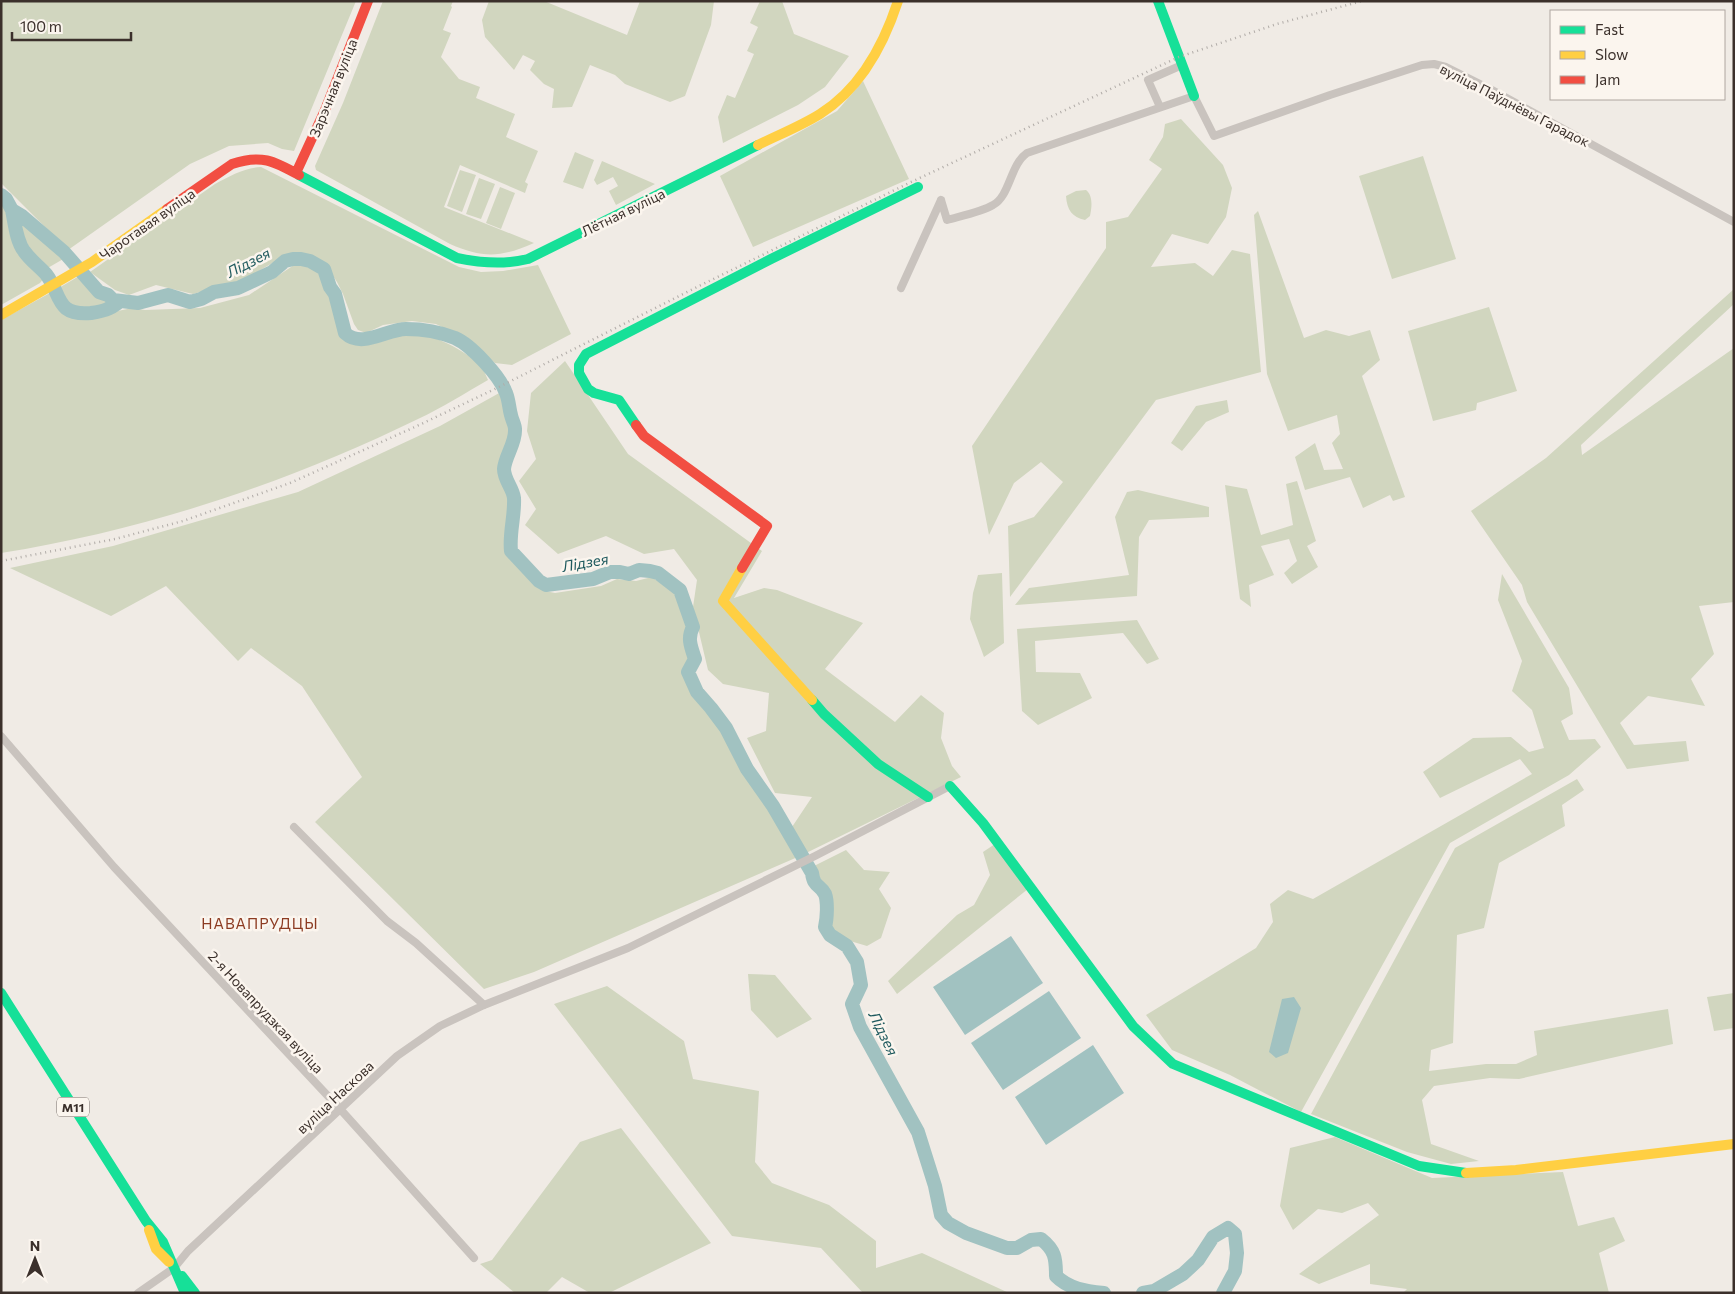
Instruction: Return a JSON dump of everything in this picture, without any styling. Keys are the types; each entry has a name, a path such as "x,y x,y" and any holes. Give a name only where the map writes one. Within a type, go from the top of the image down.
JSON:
{"street":[{"name":"Зарэчная вуліца","path":"296,173 321,119 368,1"},
{"name":"Лётная вуліца","path":"296,173 457,258 487,264 509,263 528,259 820,114 838,102 850,90 872,60 888,31 898,1"},
{"name":"вуліца Паўднёвы Гарадок","path":"1158,1 1194,96 1214,136 1330,94 1422,65 1434,64 1446,67 1492,90 1734,222"},
{"path":"1160,108 1148,80 1181,61"},
{"path":"901,288 941,200 947,220 994,205 1004,191 1017,163 1028,153 1194,96"},
{"name":"Чаротавая вуліца","path":"1,315 92,262 232,164 246,158 268,159 296,173"},
{"path":"918,188 771,259 586,354 579,365 579,373 588,388 594,392 619,400 644,436 767,526 723,601 824,714 878,764 928,798"},
{"name":"2-я Новапрудзкая вуліца","path":"1,736 114,867 341,1110 474,1258"},
{"path":"950,786 983,823 1133,1026 1173,1064 1419,1166 1463,1173 1516,1170 1734,1144"},
{"name":"вуліца Наскова","path":"138,1293 174,1268 188,1252 397,1056 440,1026 484,1005 628,948 796,866 950,786"},
{"path":"294,827 387,921 416,943 484,1005"},
{"name":"М11","path":"1,993 146,1221 164,1242 185,1293"},
{"name":"М11","path":"174,1268 196,1293"}],"green space":[{"path":"1,1 356,1 294,151 282,149 268,143 229,146 190,164 68,250 1,183"},
{"path":"383,1 453,1 443,30 451,33 441,57 459,79 480,87 476,98 515,114 506,137 538,151 525,182 528,184 525,193 460,165 444,207 534,243 501,254 482,254 461,249 316,170 315,166 343,103"},
{"path":"489,1 544,1 627,35 640,1 714,1 711,25 685,96 670,102 625,84 615,75 590,65 572,107 552,108 554,89 544,84 530,70 535,61 523,55 514,70 485,37 482,20"},
{"path":"760,1 782,1 794,34 849,56 825,87 798,105 723,143 718,117 727,95 735,98 754,54 747,51 758,27 750,23"},
{"path":"863,81 909,179 753,247 720,176 837,111"},
{"path":"1181,119 1223,165 1232,188 1226,217 1208,244 1172,234 1151,267 1195,263 1213,276 1232,250 1250,254 1261,372 1156,400 1010,597 1008,526 1034,517 1063,482 1041,462 1014,483 989,535 972,446 1106,248 1106,222 1128,217 1162,169 1149,160 1163,137 1165,124"},
{"path":"575,152 594,160 583,189 563,182"},
{"path":"1423,156 1456,259 1392,279 1359,176"},
{"path":"602,161 655,184 616,205 609,191 618,186 613,177 597,185 594,180"},
{"path":"261,167 459,267 481,272 503,271 538,265 571,334 512,365 495,363 462,337 436,324 412,321 383,325 366,333 358,330 354,324 343,294 327,267 317,258 297,253 281,258 243,280 193,294 156,285 129,295 115,290 90,272 215,184 232,175"},
{"path":"460,170 476,175 462,212 447,206"},
{"path":"479,178 495,184 481,219 466,214"},
{"path":"500,187 515,193 501,229 486,223"},
{"path":"1086,190 1091,198 1091,205 1090,216 1085,220 1071,212 1066,196 1076,191"},
{"path":"1,200 9,211 18,251 44,278 40,283 1,305"},
{"path":"1258,211 1304,338 1326,330 1349,336 1370,330 1380,360 1362,376 1405,497 1393,501 1390,495 1363,508 1350,477 1305,490 1295,457 1315,443 1324,470 1343,469 1332,443 1340,434 1337,415 1288,431 1267,374 1254,215"},
{"path":"21,218 65,258 46,269 32,252 25,239 22,232"},
{"path":"297,263 313,267 319,273 328,287 336,315 345,336 359,342 372,344 412,333 429,336 449,344 468,355 482,368 488,380 418,419 318,464 267,483 215,501 109,531 1,553 1,320 50,293 54,303 72,318 94,316 132,308 145,310 200,308 249,295"},
{"path":"81,275 98,293 115,302 108,307 82,311 71,310 57,289"},
{"path":"1734,289 1734,304 1581,445 1582,455 1734,348 1734,602 1699,606 1714,654 1691,679 1705,706 1648,696 1620,723 1634,745 1686,741 1689,761 1627,769 1527,602 1522,585 1471,511 1546,458"},
{"path":"1489,307 1517,391 1477,403 1476,410 1433,421 1408,331"},
{"path":"565,361 628,454 762,551 734,598 764,588 777,590 863,623 825,669 895,722 921,695 944,713 941,738 952,766 961,777 800,856 534,972 484,989 315,822 362,777 302,686 251,648 238,661 166,586 111,616 10,568 113,546 298,492 440,426 501,392 513,429 505,453 504,471 512,492 514,514 509,539 509,550 545,591 555,593 601,586 617,579 636,581 652,577 682,598 690,622 687,642 694,656 687,671 689,681 694,691 711,710 745,773 788,833 812,797 775,793 747,738 766,731 769,693 723,684 708,670 693,607 697,580 674,549 644,554 606,536 558,554 525,525 536,509 519,481 536,459 527,431 531,393"},
{"path":"1227,400 1229,412 1206,422 1182,451 1171,443 1196,406"},
{"path":"1297,481 1316,541 1307,546 1318,567 1292,584 1284,573 1297,561 1289,539 1261,546 1274,575 1249,585 1251,607 1240,599 1225,485 1247,489 1261,535 1293,525 1286,484"},
{"path":"1138,490 1209,507 1209,517 1149,520 1139,537 1137,596 1015,605 1029,588 1129,575 1115,517 1127,492"},
{"path":"1002,573 1004,643 984,657 970,619 973,593 978,575"},
{"path":"1502,574 1569,688 1573,714 1561,721 1569,740 1595,739 1601,747 1569,775 1450,843 1301,1112 1230,1075 1172,1050 1146,1015 1256,948 1273,922 1270,904 1288,890 1313,899 1532,774 1520,759 1440,798 1423,772 1473,738 1511,737 1529,752 1544,748 1532,710 1512,691 1522,661 1498,600"},
{"path":"1137,620 1159,659 1147,664 1123,633 1035,641 1036,672 1080,673 1092,698 1038,725 1022,711 1017,629"},
{"path":"1577,779 1584,790 1562,805 1565,826 1499,863 1484,928 1457,935 1453,1043 1431,1050 1429,1071 1486,1064 1516,1064 1537,1055 1534,1031 1668,1009 1673,1044 1519,1079 1490,1078 1434,1086 1422,1100 1431,1144 1479,1161 1451,1164 1407,1152 1311,1114 1455,848"},
{"path":"995,844 1028,889 897,994 888,981 957,915 974,905 990,875 983,852"},
{"path":"846,850 864,870 890,872 879,889 891,908 881,938 867,946 830,935 825,927 827,916 825,894 813,882 810,868"},
{"path":"748,974 775,975 812,1019 777,1038 751,1010"},
{"path":"607,986 684,1041 693,1079 759,1091 755,1162 772,1183 829,1205 876,1241 876,1268 922,1253 1009,1293 863,1293 821,1248 732,1236 554,1004"},
{"path":"1734,993 1734,1028 1714,1031 1707,997"},
{"path":"621,1128 711,1243 609,1293 590,1293 562,1277 546,1293 515,1293 480,1264 492,1260 580,1142"},
{"path":"1335,1137 1432,1178 1563,1172 1578,1226 1614,1217 1625,1241 1599,1253 1609,1293 1403,1293 1407,1289 1370,1284 1370,1264 1319,1284 1299,1274 1379,1215 1368,1203 1342,1213 1318,1209 1293,1230 1280,1206 1290,1148"}],"water":[{"path":"1011,936 1043,983 965,1035 933,987"},
{"path":"1049,991 1081,1038 1003,1090 971,1043"},
{"path":"1294,997 1301,1008 1288,1053 1276,1058 1269,1052 1282,999"},
{"path":"1093,1045 1124,1093 1046,1145 1015,1097"}],"waterway":[{"name":"Лідзея","path":"1,195 6,199 12,210 22,216 64,252 99,292 108,295 113,300 138,303 168,295 190,302 214,292 238,288 272,272 285,261 301,259 310,261 324,269 330,287 335,294 345,333 352,337 367,339 399,330 425,330 455,338 477,354 503,386 515,427 514,439 504,469 505,477 514,498 511,551 539,581 546,585 593,579 610,572 629,574 639,570 658,573 680,590 693,627 690,639 695,659 688,672 697,692 726,728 747,769 773,806 812,873 814,881 825,894 827,901 825,927 830,935 847,946 857,962 861,985 852,1004 860,1027 918,1132 935,1186 941,1215 948,1223 966,1233 1007,1248 1017,1248 1031,1240 1041,1239 1052,1251 1055,1259 1056,1276 1066,1284 1078,1289 1104,1293"},
{"path":"12,210 21,247 46,274 65,308 79,313 91,313 106,310 119,302"},
{"name":"Лідзея","path":"1143,1293 1154,1291 1183,1274 1198,1260 1213,1237 1228,1228 1235,1234 1237,1253 1235,1271 1223,1293"}],"railway":[{"path":"1,561 115,539 183,521 290,483 497,388 909,183 1179,57 1277,24 1362,1"}],"traffic: fast":[{"path":"1158,1 1194,96"},
{"path":"299,175 457,258 501,263 528,259 758,145"},
{"path":"636,425 619,400 594,393 588,389 579,373 579,365 586,354 771,259 918,187"},
{"path":"812,700 824,714 878,764 928,797"},
{"path":"950,786 983,823 1133,1026 1173,1064 1419,1166 1466,1173"},
{"path":"1,993 146,1221 163,1242 185,1293"},
{"path":"182,1276 195,1293"}],"traffic: slow":[{"path":"758,145 820,114 847,92 859,79 878,49 898,1"},
{"path":"1,315 92,262 167,209"},
{"path":"742,568 723,601 812,700"},
{"path":"1466,1173 1516,1170 1734,1144"},
{"path":"149,1230 156,1249 169,1262"}],"traffic: jam":[{"path":"296,173 325,110 368,1"},
{"path":"167,209 232,164 242,161 267,160 299,175"},
{"path":"636,425 644,436 767,526 742,568"}],"district":[{"name":"НАВАПРУДЦЫ","path":"260,923"}]}
